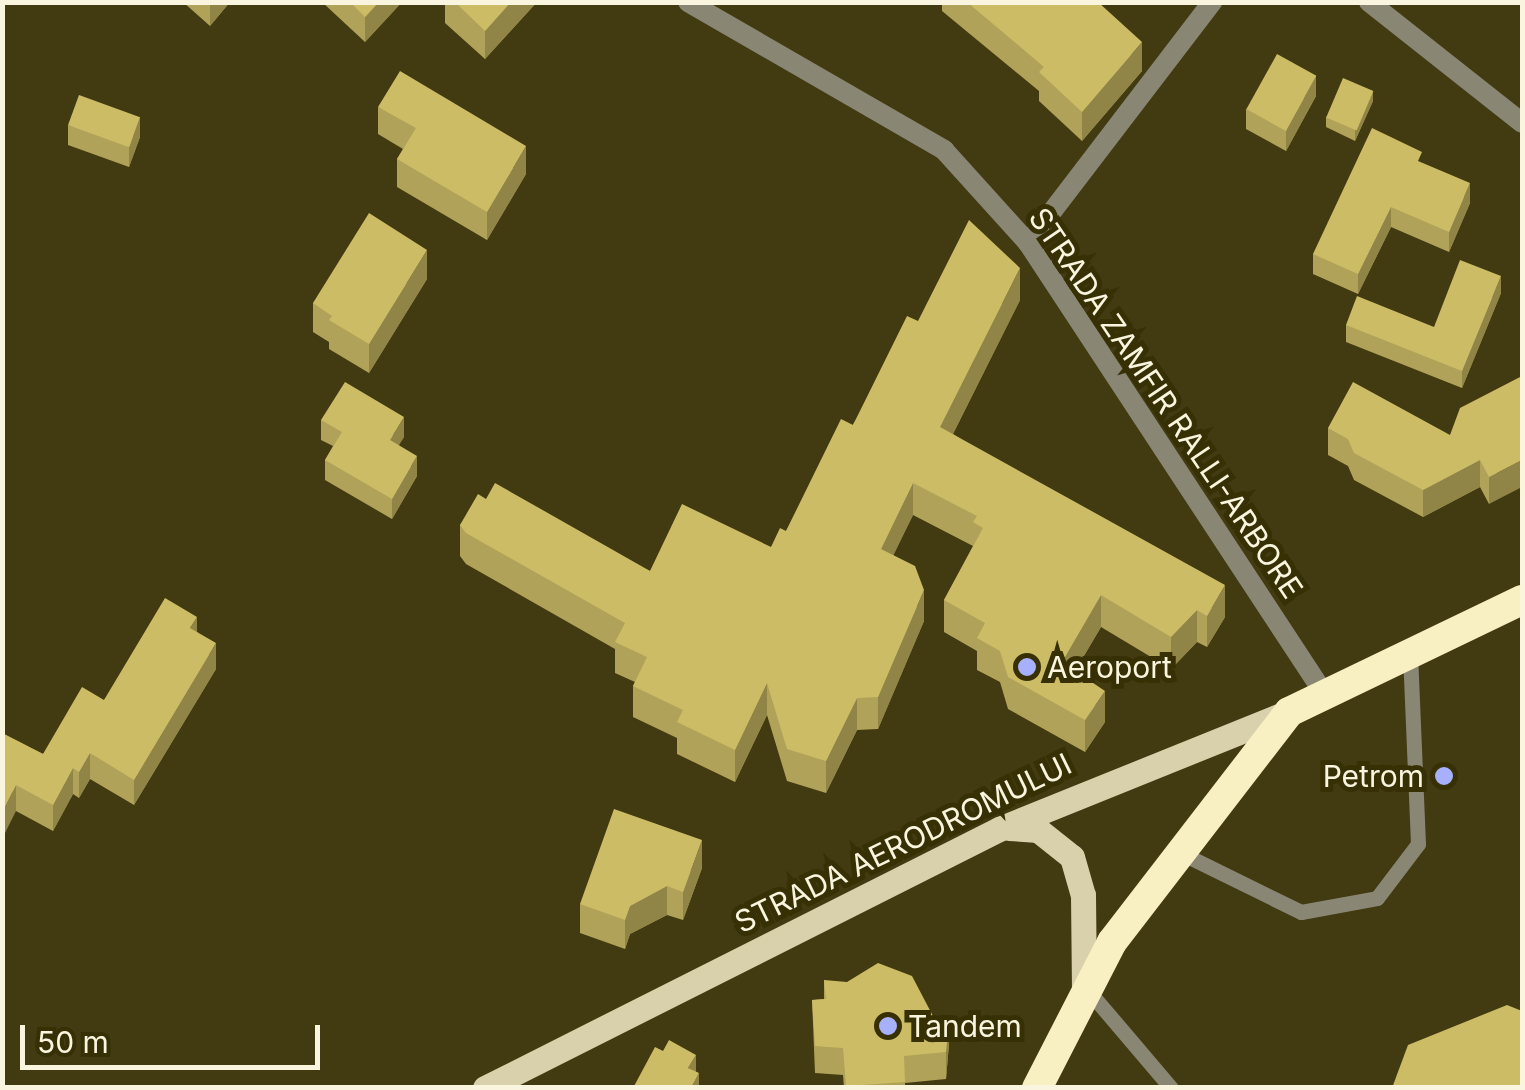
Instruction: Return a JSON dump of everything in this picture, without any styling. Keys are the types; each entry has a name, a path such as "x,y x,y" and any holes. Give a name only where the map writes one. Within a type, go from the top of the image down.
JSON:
{"highway":[{"name":"STRADA AERODROMULUI","path":"1288,712 1522,600"},
{"path":"1037,1088 1084,986 1177,850 1288,712"}],"main road":[{"name":"STRADA AERODROMULUI","path":"485,1088 999,829 1288,712"},
{"path":"999,829 1038,830 1072,858 1084,895 1084,986"}],"street":[{"name":"STRADA ZAMFIR RALLI-ARBORE","path":"688,2 944,150 1028,243 1325,695"},
{"path":"1028,243 1212,2"},
{"path":"1369,2 1522,123"}],"lane":[{"path":"1177,850 1301,912 1377,898 1418,844 1410,654"},
{"path":"1084,986 1171,1088"}],"building":[{"path":"350,2 379,2 365,17"},
{"path":"455,2 511,2 485,31"},
{"path":"967,2 1098,2 1142,42 1082,112 1039,72 1044,67"},
{"path":"1277,54 1316,76 1286,131 1246,109"},
{"path":"400,71 526,146 487,212 397,159 416,128 378,107"},
{"path":"1343,78 1373,91 1357,130 1326,118"},
{"path":"79,95 140,117 129,147 68,125"},
{"path":"1372,128 1422,152 1418,161 1470,183 1449,232 1391,207 1358,274 1313,254"},
{"path":"369,213 427,250 369,344 329,320 332,316 313,303"},
{"path":"969,220 1020,268 940,427 1225,585 1207,616 1197,610 1171,637 1101,595 1062,662 1105,691 1085,720 1008,677 1000,651 977,638 985,623 944,600 983,528 973,522 977,516 913,483 881,549 915,566 924,590 878,697 857,698 826,761 787,749 767,683 735,750 677,722 683,710 633,686 647,657 615,642 625,623 466,533 460,525 478,494 486,499 495,483 650,571 682,504 771,547 780,528 786,531 841,419 853,425 907,316 918,321"},
{"path":"1460,260 1501,276 1462,371 1346,325 1357,296 1434,327"},
{"path":"1522,376 1522,460 1489,477 1480,460 1423,490 1354,453 1348,439 1328,428 1353,382 1450,435 1460,408"},
{"path":"345,382 404,417 390,440 417,456 392,499 325,460 342,432 321,420"},
{"path":"165,598 197,617 190,628 216,643 134,780 90,753 79,772 73,768 53,805 16,785 2,813 2,733 43,754 82,687 104,700"},
{"path":"614,809 702,840 683,892 667,886 630,906 625,920 580,904"},
{"path":"878,963 912,976 934,1018 949,1017 946,1052 904,1056 905,1082 846,1086 843,1048 815,1046 812,1000 826,999 824,980 847,982"},
{"path":"1507,1005 1522,1011 1522,1088 1392,1088 1408,1045"},
{"path":"669,1040 696,1055 688,1068 699,1073 691,1088 633,1088 655,1047 663,1051"}],"place":[{"name":"Aeroport","path":"1027,667"},
{"name":"Petrom","path":"1444,776"},
{"name":"Tandem","path":"888,1026"}]}
